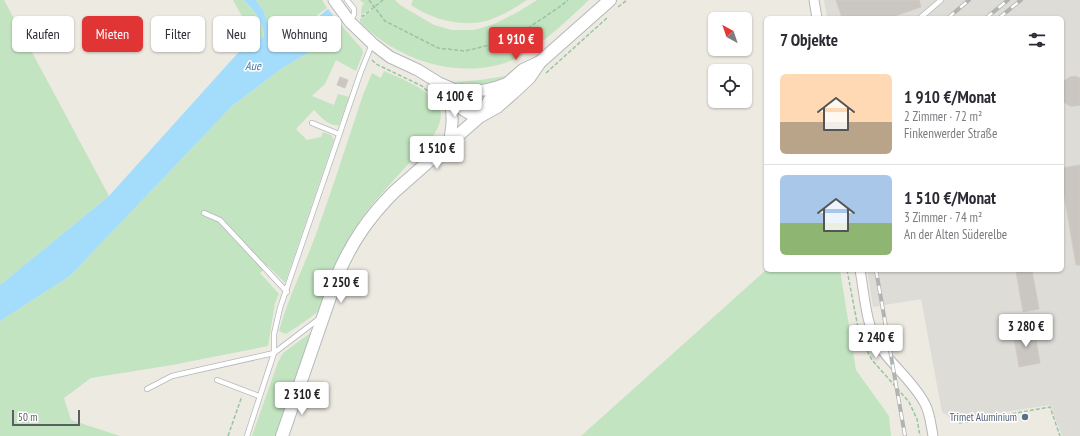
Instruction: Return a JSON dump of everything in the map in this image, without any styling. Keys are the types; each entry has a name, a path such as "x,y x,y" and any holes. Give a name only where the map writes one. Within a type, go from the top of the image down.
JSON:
{"main road":[{"path":"282,436 344,260 364,226 380,206 394,192 479,116 491,98 523,70 540,62 612,5"},
{"path":"479,116 497,107 514,92 529,78 540,62"}],"street":[{"path":"334,0 350,22 373,44 390,57 418,70 442,87 465,111 479,116"},
{"path":"814,0 817,16"},
{"path":"442,87 480,92 507,84"},
{"path":"442,87 449,99 452,114 449,144"},
{"path":"459,90 472,102 479,116"},
{"path":"860,272 872,333 877,344 925,404 930,419 933,436"}],"lane":[{"path":"347,0 354,8 354,14 350,22"},
{"path":"922,16 941,0"},
{"path":"247,436 274,353 274,334 280,308 287,292 360,74 373,44"},
{"path":"312,123 339,134"},
{"path":"204,213 220,220 287,292"},
{"path":"147,389 172,376 274,353 324,314"},
{"path":"217,380 259,396"}],"path":[{"path":"369,0 385,21 438,48 465,51 494,44 528,28 568,0"},
{"path":"362,16 383,0"},
{"path":"612,5 627,0"},
{"path":"544,74 609,16"},
{"path":"368,54 376,64 422,86 440,103"},
{"path":"228,436 244,390"},
{"path":"959,423 1050,407 1060,436"}],"shaded area":[{"path":"824,0 1080,0 1080,436 1062,436 1050,405 954,420 942,412 921,299 873,307 867,272 1064,272 1064,16 827,16"}],"green space":[{"path":"0,0 4,0 13,16 12,52 32,52 109,196 0,285"},
{"path":"233,0 244,0 256,16 242,16"},
{"path":"256,0 322,0 327,8 316,16 268,16 268,24 263,10"},
{"path":"360,0 395,0 400,5 434,25 452,30 474,30 494,24 518,12 537,0 589,0 533,49 516,58 493,66 457,68 421,60 404,54 388,45 360,22 360,19 374,8 373,7 362,15 362,6 364,4"},
{"path":"413,0 527,0 508,12 489,20 459,23 429,15 411,5"},
{"path":"260,21 263,31 264,37 260,38"},
{"path":"341,25 362,49 363,53 356,71 336,60 325,84 312,96 334,105 338,94 349,97 339,125 329,123 314,110 296,129 307,140 321,137 323,132 331,135 334,140 285,283 268,266 260,273 279,294 275,303 268,346 172,365 91,378 64,398 71,420 120,436 0,436 0,321 70,276 232,106 281,69 310,52 341,52"},
{"path":"384,71 416,86 437,103 441,117 437,130 428,143 375,201 355,228 339,258 320,309 310,318 286,334 279,331 291,295 315,237 363,95 372,73 381,78"},
{"path":"506,76 492,85 467,86 455,82 480,80"},
{"path":"764,272 840,272 856,370 889,416 891,436 581,436"},
{"path":"313,331 276,436 252,436 278,362 283,353"}],"water":[{"name":"Aue","path":"244,0 256,0 263,10 268,24 268,52 310,52 281,69 232,106 70,276 0,321 0,285 109,196 237,54 240,52 260,52 260,38 264,37 263,31 260,16 257,16"},
{"name":"Aue","path":"328,9 333,16 319,16"}],"building":[{"path":"836,0 919,0 921,7 895,16 841,16"},
{"path":"1075,76 1080,78 1080,105 1070,106 1064,102 1064,81"},
{"path":"340,77 348,80 345,88 337,85"},
{"path":"1080,165 1080,265 1076,265 1064,194 1064,168"},
{"path":"1016,272 1032,272 1039,309 1023,312"},
{"path":"1034,328 1040,363 1019,367 1013,332"}],"railway":[{"path":"950,16 969,0"},
{"path":"988,16 1008,0"},
{"path":"1001,16 1021,0"},
{"path":"876,272 905,436"}],"place":[{"name":"Trimet Aluminium","path":"1025,417"}]}
